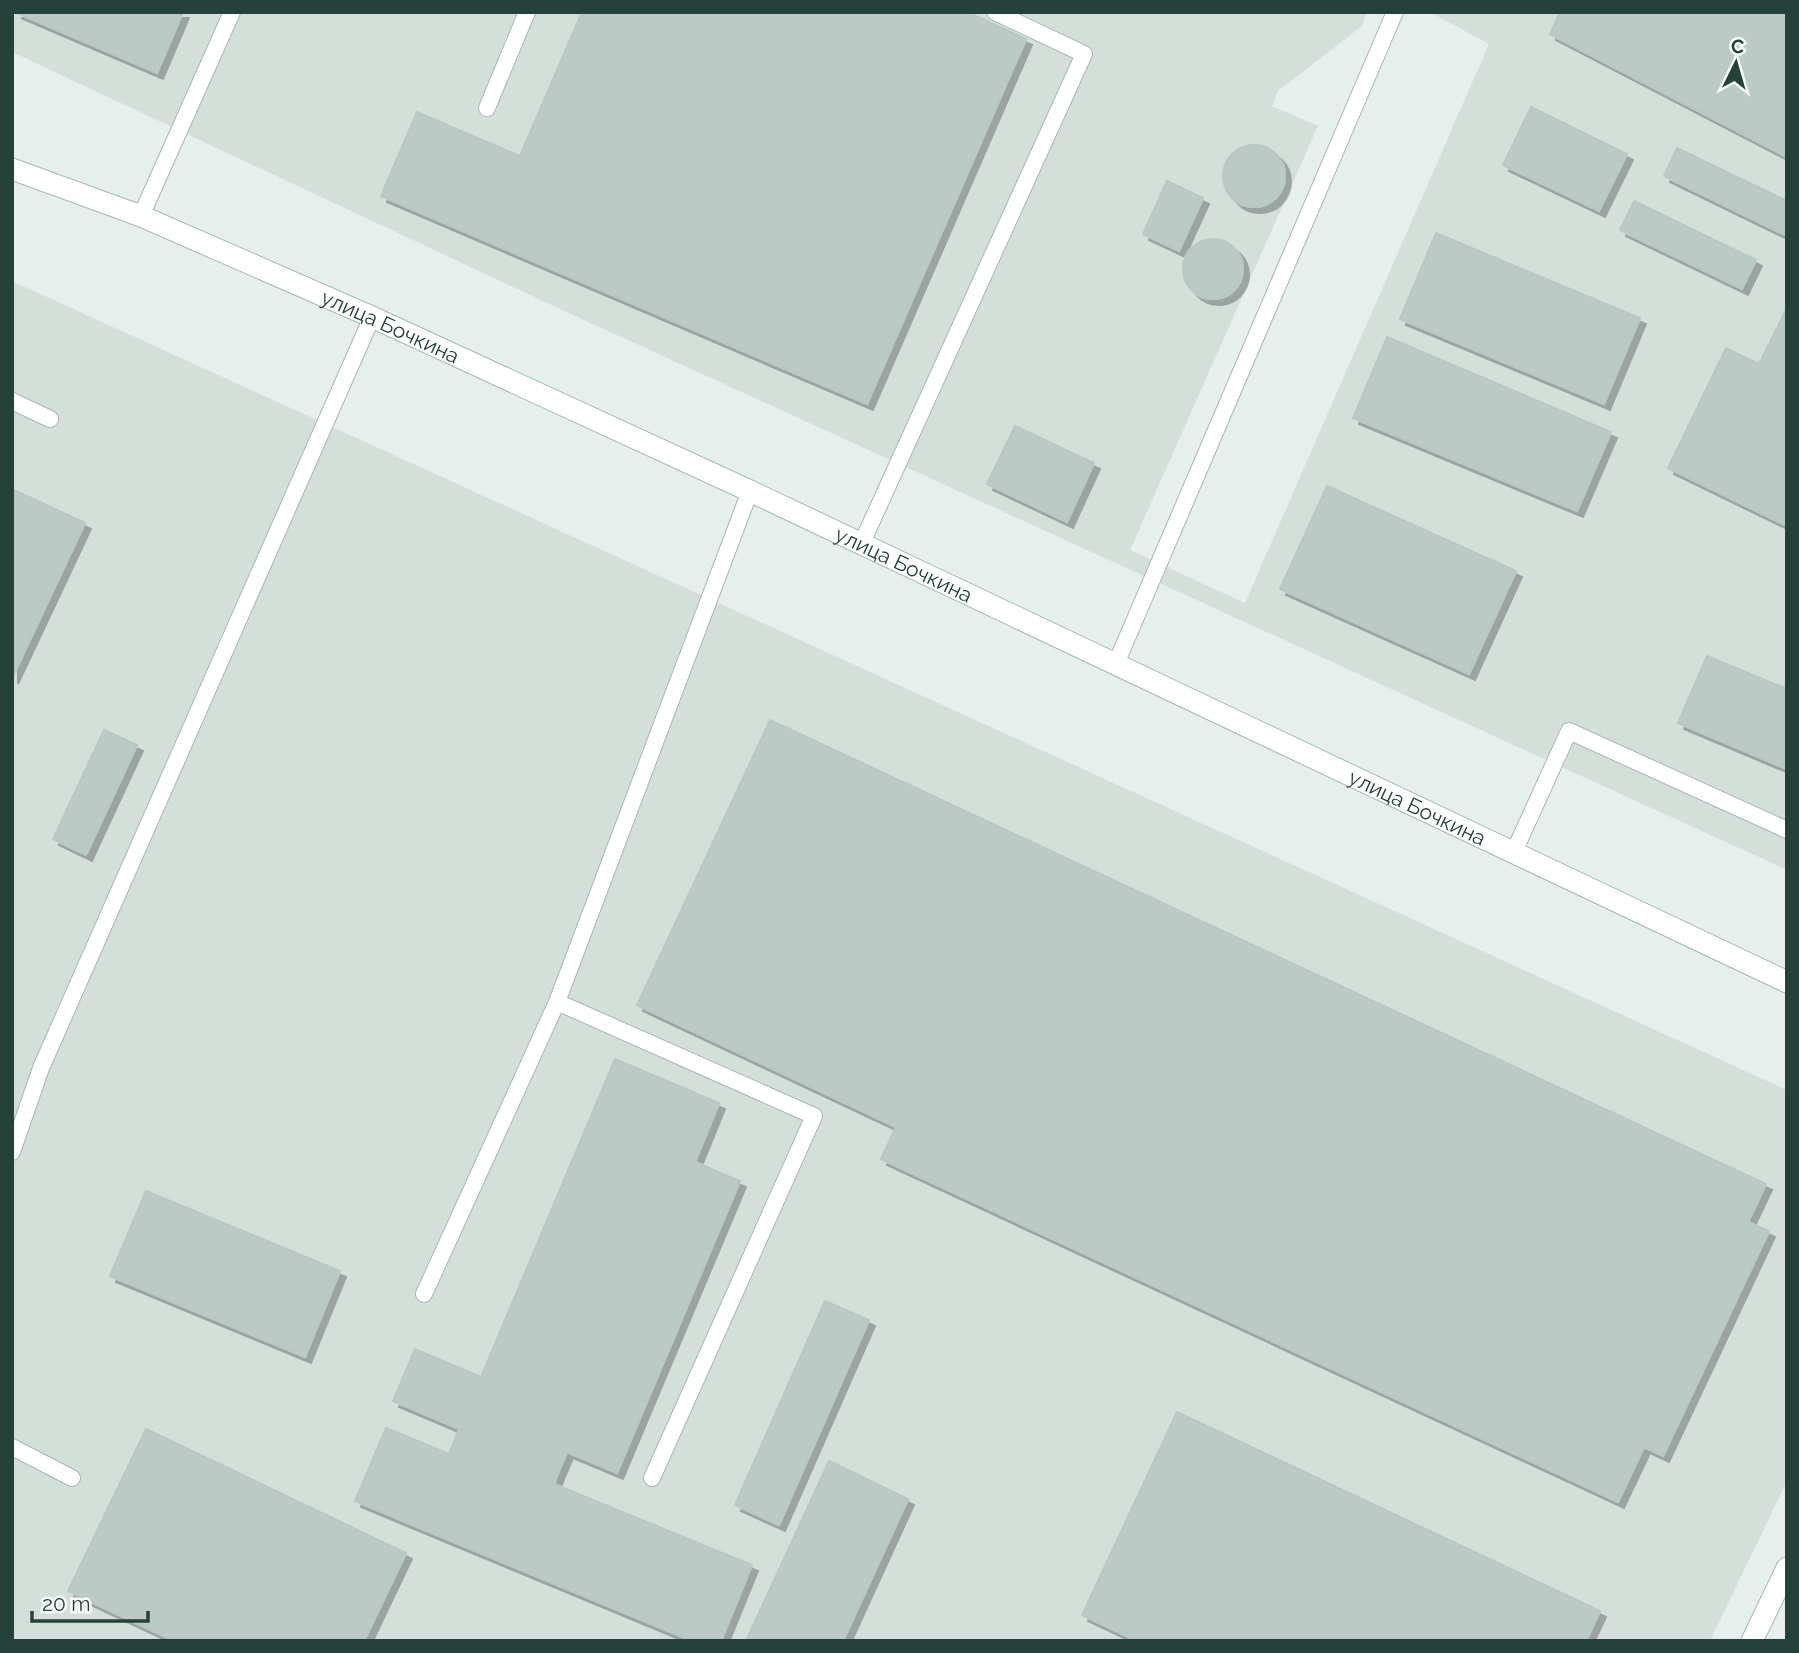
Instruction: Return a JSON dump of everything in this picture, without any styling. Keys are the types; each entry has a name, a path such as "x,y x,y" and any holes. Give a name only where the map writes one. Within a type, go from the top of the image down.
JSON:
{"street":[{"name":"улица Бочкина","path":"12,169 141,216 372,317 750,491 1787,982"},
{"path":"1752,1641 1787,1568"}],"lane":[{"path":"141,216 232,12"},
{"path":"487,108 527,12"},
{"path":"861,545 1084,54 995,12"},
{"path":"1115,666 1395,12"},
{"path":"12,1152 41,1069 372,317"},
{"path":"12,401 50,419"},
{"path":"424,1294 557,1002 750,491"},
{"path":"1513,854 1569,731 1787,830"},
{"path":"557,1002 814,1115 652,1478"},
{"path":"12,1447 72,1478"}],"shaded area":[{"path":"12,12 1367,12 1362,26 1278,91 1272,106 1318,126 1130,550 1245,603 1489,44 1430,12 1787,12 1787,870 560,309 12,52"},
{"path":"12,281 1787,1090 1787,1481 1710,1641 12,1641"}],"building":[{"path":"15,12 183,12 157,73"},
{"path":"582,12 967,12 1026,39 867,404 381,196 417,112 520,156"},
{"path":"1560,12 1787,12 1787,157 1550,34"},
{"path":"1531,107 1627,154 1599,211 1503,165"},
{"path":"1248,145 1260,145 1276,154 1283,164 1283,188 1276,198 1260,207 1248,207 1237,202 1228,193 1223,182 1223,170 1228,159 1237,150"},
{"path":"1677,148 1787,201 1787,236 1664,176"},
{"path":"1167,181 1203,198 1179,251 1143,234"},
{"path":"1634,201 1756,260 1742,289 1620,230"},
{"path":"1436,233 1640,318 1604,404 1400,319"},
{"path":"1207,239 1219,239 1238,252 1243,269 1241,281 1230,294 1219,299 1207,299 1188,286 1183,275 1183,263 1196,244"},
{"path":"1787,308 1787,526 1668,468 1726,348 1759,364"},
{"path":"1387,337 1611,432 1577,511 1353,418"},
{"path":"1015,426 1094,463 1067,522 987,484"},
{"path":"1327,486 1516,571 1469,674 1280,589"},
{"path":"12,489 85,523 12,678"},
{"path":"1707,656 1787,689 1787,769 1678,723"},
{"path":"770,720 1766,1184 1748,1222 1769,1231 1663,1456 1644,1447 1618,1502 881,1159 896,1127 637,1005"},
{"path":"104,730 137,745 86,855 53,839"},
{"path":"615,1059 719,1103 695,1162 740,1181 617,1473 567,1452 559,1471 393,1401 415,1349 481,1377"},
{"path":"146,1191 340,1271 305,1357 110,1276"},
{"path":"825,1301 869,1320 779,1525 735,1505"},
{"path":"1177,1412 1600,1611 1586,1641 1137,1641 1082,1615"},
{"path":"386,1428 449,1454 459,1429 559,1471 554,1484 752,1565 721,1641 692,1641 355,1501"},
{"path":"146,1429 406,1553 364,1641 174,1641 68,1591"},
{"path":"829,1461 908,1499 843,1641 746,1641"}]}
